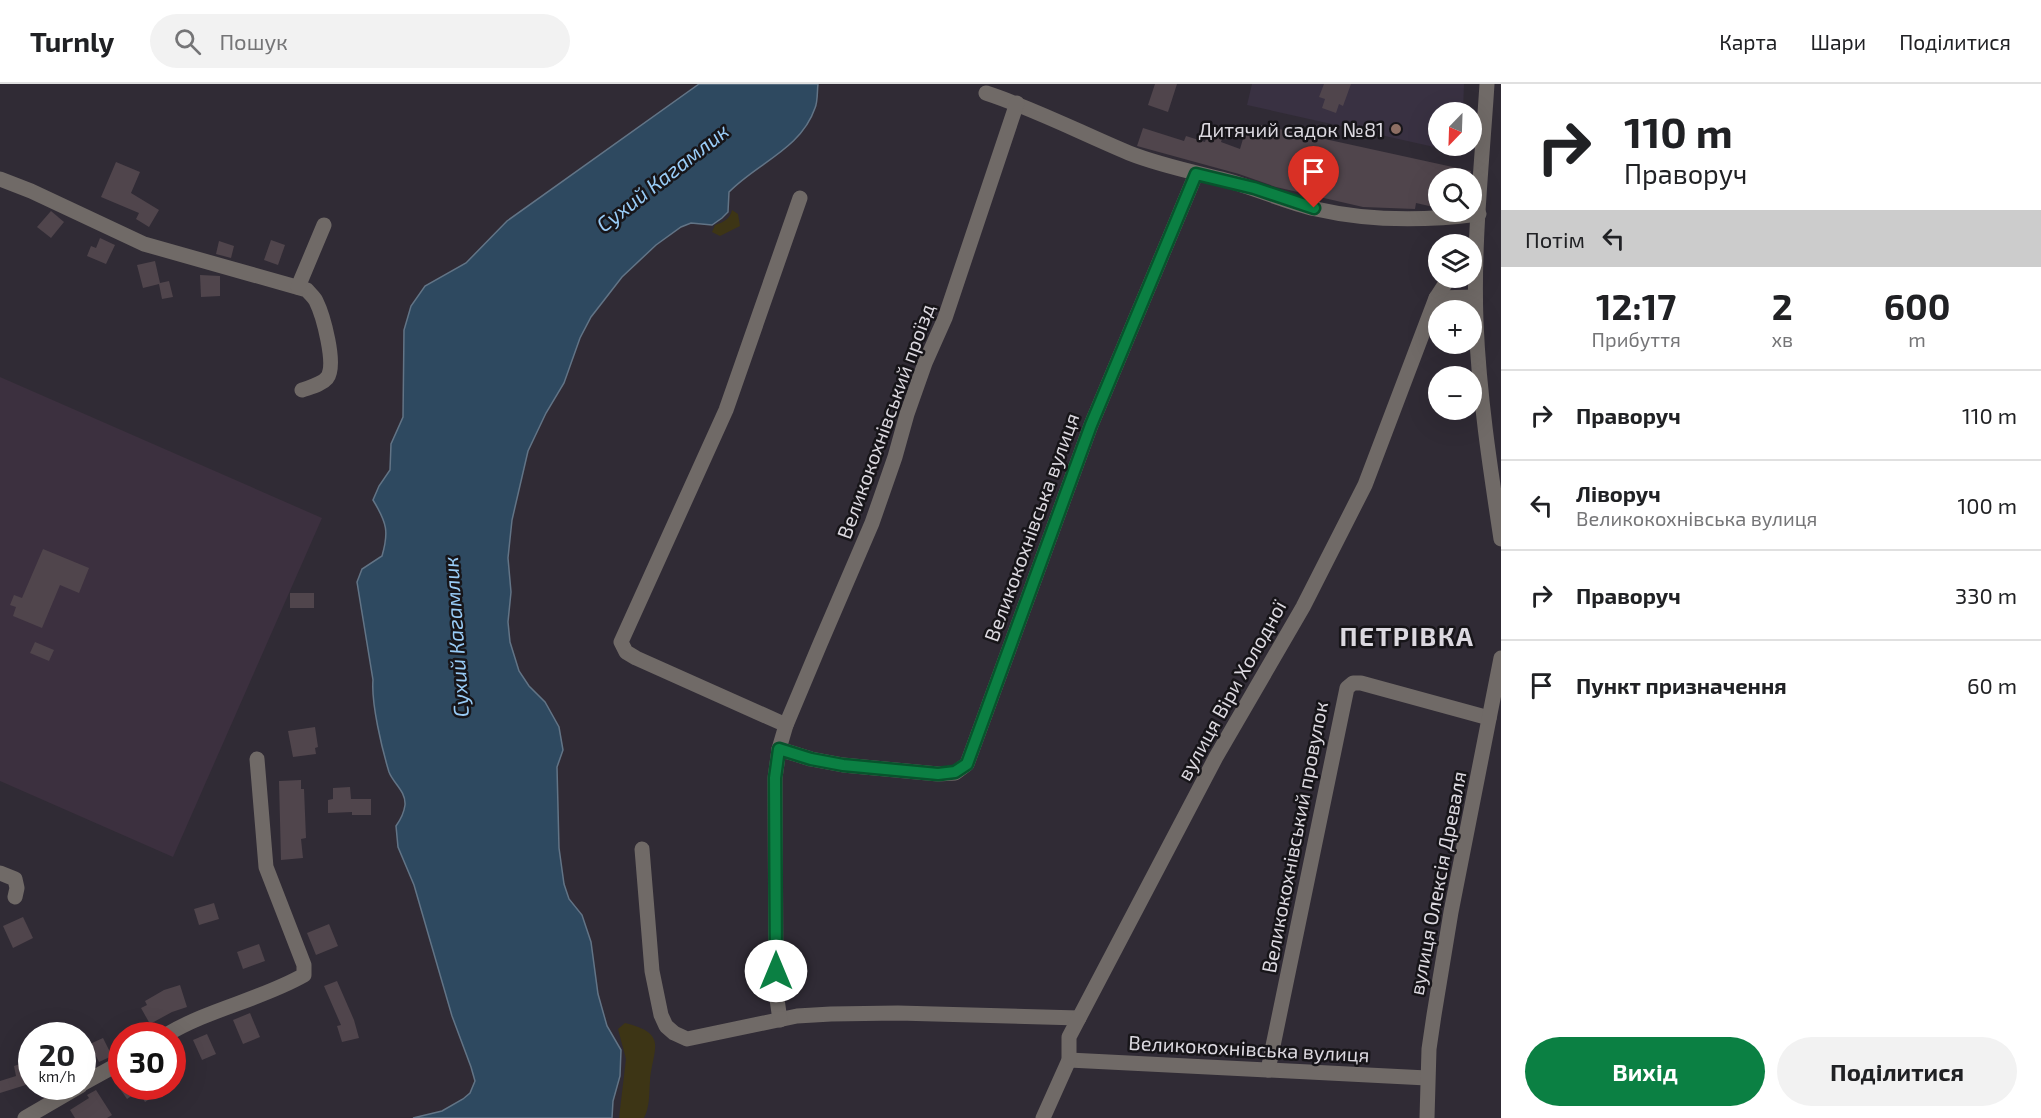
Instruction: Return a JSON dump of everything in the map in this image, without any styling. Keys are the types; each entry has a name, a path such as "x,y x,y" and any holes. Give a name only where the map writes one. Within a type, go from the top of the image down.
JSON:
{"street":[{"path":"1482,168 1487,84"},
{"path":"986,93 1017,103 1130,153 1196,174 1254,188 1314,208 1362,217 1428,218"},
{"name":"Великокохнівський проїзд","path":"779,749 786,725 872,523 907,414 925,363 945,318 1017,103"},
{"name":"Великокохнівська вулиця","path":"779,749 811,759 843,765 938,774 955,772 967,764 1091,425 1196,174"},
{"path":"0,179 31,191 144,244 307,290 316,300 328,341 331,366 328,377 320,384 302,390"},
{"path":"786,725 636,658 626,652 621,642 726,410 800,198"},
{"path":"298,287 324,225"},
{"name":"вулиця Віри Холодної","path":"1042,1118 1069,1060 1069,1037 1216,757 1303,607 1365,485 1436,298 1442,288"},
{"path":"1475,288 1481,403 1501,540"},
{"path":"1436,298 1475,297"},
{"name":"вулиця Олексія Древаля","path":"1427,1118 1427,1078 1434,1015 1451,912 1501,658"},
{"name":"Великокохнівський провулок","path":"1268,1070 1347,688 1353,683 1361,683 1489,718"},
{"path":"779,749 775,788 776,992 780,1020"},
{"path":"186,1024 282,987 304,975 304,965 266,867 257,759"},
{"path":"642,849 652,970 661,1015 666,1026 687,1039 797,1017 863,1013 1079,1018"},
{"path":"0,873 15,879 17,888 15,897"},
{"name":"Великокохнівська вулиця","path":"1069,1060 1427,1078"},
{"path":"25,1118 56,1100"}],"shaded area":[{"name":"Дитячий садок №81","path":"1252,84 1464,84 1463,102 1428,102 1428,146 1247,105"},
{"path":"0,377 322,518 173,857 0,781"}],"sand":[{"path":"732,210 738,214 740,226 720,236 712,232 715,225 730,216"},
{"path":"625,1023 648,1032 655,1044 648,1105 644,1118 619,1118 626,1059 618,1029"}],"water":[{"name":"Сухий Кагамлик","path":"699,84 818,84 817,102 800,134 729,192 728,212 722,218 712,225 691,223 681,227 656,245 622,277 591,317 580,338 564,383 546,413 528,451 512,520 508,558 511,592 508,622 510,642 519,671 529,686 545,702 559,727 563,750 557,767 559,848 564,884 569,899 582,915 591,942 598,994 607,1026 621,1050 620,1076 613,1101 612,1118 413,1118 442,1111 463,1099 470,1093 475,1081 452,1016 414,885 398,847 396,826 403,813 405,800 389,772 380,739 357,582 362,569 382,556 384,548 385,528 373,500 390,470 391,444 403,417 404,330 411,306 425,286 466,263 507,221"}],"building":[{"path":"1155,84 1177,84 1168,112 1148,105"},
{"path":"1324,84 1351,84 1343,106 1339,104 1336,113 1322,108 1325,99 1319,97"},
{"path":"1261,125 1457,168 1428,168 1428,206 1416,203 1415,209 1363,207 1276,187 1239,174 1137,146 1143,128 1184,141 1186,136 1205,142 1209,129 1224,133 1221,142 1240,149 1245,132 1258,135"},
{"path":"116,162 140,172 131,193 159,210 149,227 136,219 139,213 101,197"},
{"path":"51,211 64,222 51,238 37,227"},
{"path":"100,238 115,245 106,264 87,256 91,246 96,248"},
{"path":"271,240 285,245 278,265 264,260"},
{"path":"219,241 234,246 231,258 216,254"},
{"path":"155,261 160,283 169,281 173,297 162,299 159,284 143,288 137,265"},
{"path":"200,275 220,276 220,296 201,297"},
{"path":"43,549 89,568 79,593 60,585 42,628 13,616 16,607 10,605 14,595 22,598"},
{"path":"290,593 314,593 314,608 290,608"},
{"path":"35,642 54,650 49,661 30,653"},
{"path":"315,727 318,747 315,748 316,754 293,757 288,731"},
{"path":"301,780 301,789 304,789 306,838 301,839 303,858 281,860 279,781"},
{"path":"350,787 351,799 371,799 371,815 352,815 352,812 328,813 328,800 333,799 333,788"},
{"path":"214,903 219,919 199,925 194,909"},
{"path":"23,917 33,938 13,948 3,926"},
{"path":"329,924 338,946 316,955 307,933"},
{"path":"259,944 265,961 243,969 237,952"},
{"path":"337,981 354,1020 359,1038 342,1042 337,1026 341,1025 324,986"},
{"path":"180,985 187,1007 149,1022 141,1008 147,1005 145,1001 164,990"},
{"path":"250,1013 260,1037 243,1044 233,1020"},
{"path":"207,1034 216,1054 202,1060 193,1040"},
{"path":"103,1038 108,1048 108,1058 99,1062 96,1056 96,1041"},
{"path":"18,1065 18,1087 0,1093 0,1081 16,1076 14,1066"},
{"path":"96,1090 112,1115 107,1118 75,1118 70,1110 86,1100 96,1100"}],"place":[{"name":"Дитячий садок №81","path":"1396,129"}],"district":[{"name":"ПЕТРІВКА","path":"1407,635"}],"route":[{"path":"776,971 775,778 779,749 811,759 843,765 938,774 955,772 967,764 1091,425 1196,174 1254,188 1314,208"}]}
